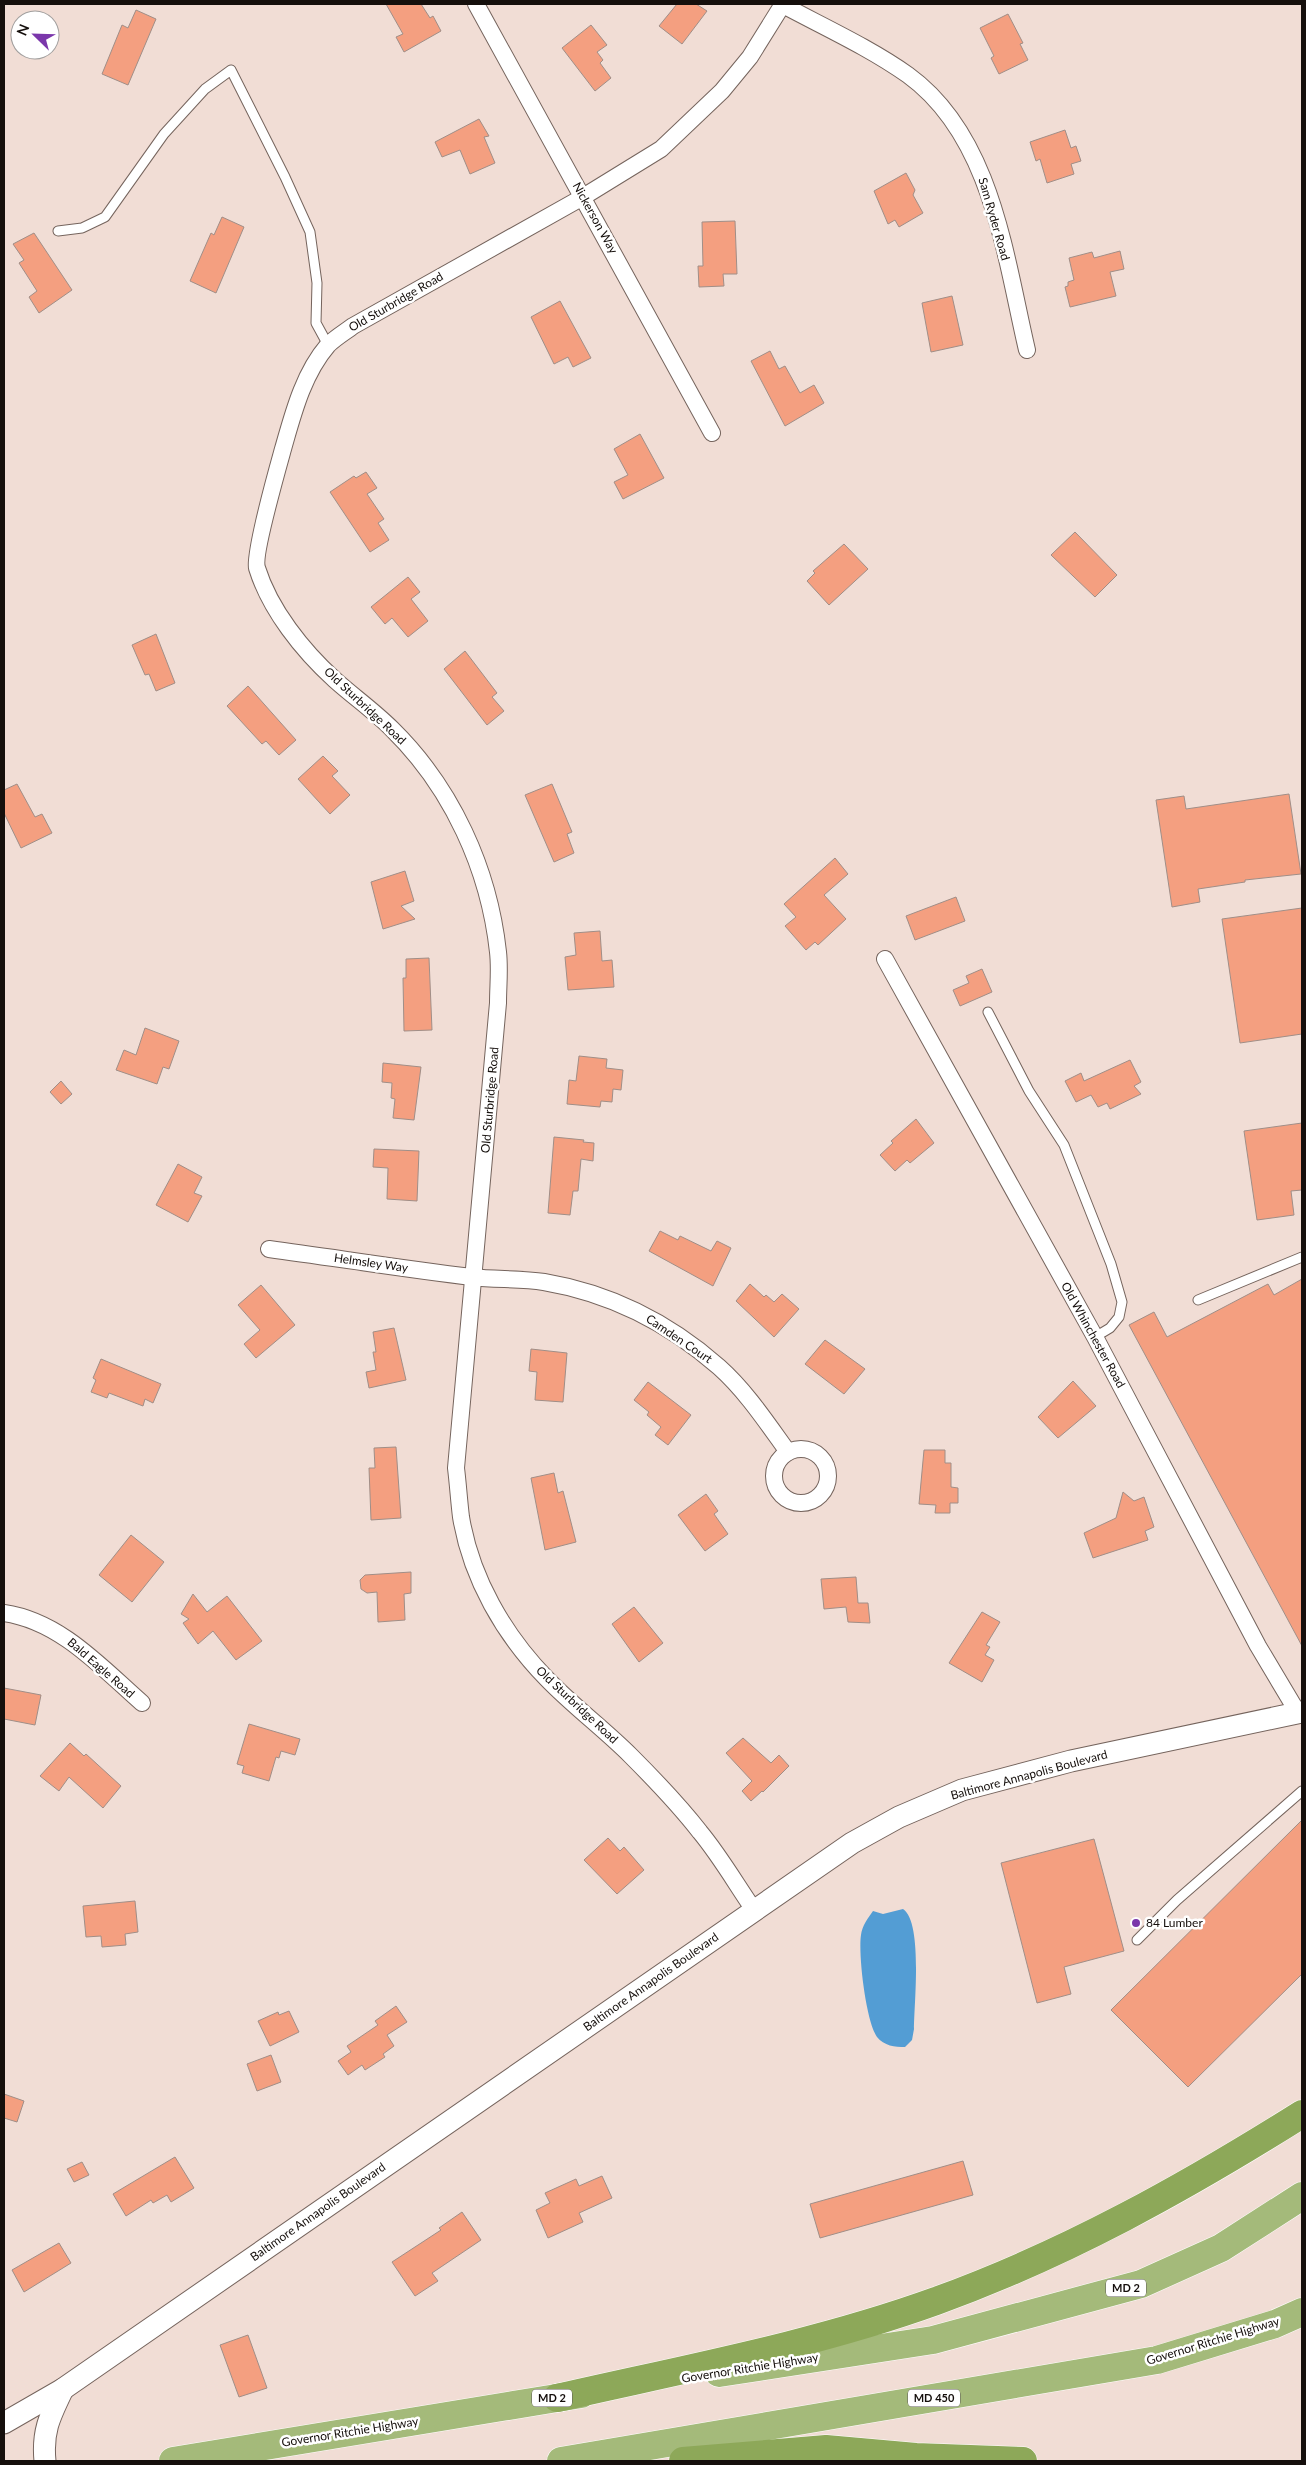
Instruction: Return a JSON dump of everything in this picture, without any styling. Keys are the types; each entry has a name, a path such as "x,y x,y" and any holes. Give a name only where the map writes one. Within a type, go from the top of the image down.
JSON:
{"highway":[{"path":"557,2398 794,2344 936,2301 1014,2271 1080,2241 1157,2201 1302,2114"},
{"name":"Governor Ritchie Highway","path":"172,2461 557,2398 933,2340 1035,2314 1150,2280 1221,2248 1302,2196"},
{"name":"Governor Ritchie Highway","path":"561,2461 1157,2360 1275,2324 1302,2312"},
{"path":"683,2461 826,2449 916,2457 1023,2461"}],"street":[{"name":"Nickerson Way","path":"476,4 712,433"},
{"name":"Old Sturbridge Road","path":"754,1910 700,1832 629,1754 548,1680 529,1660 509,1634 491,1604 473,1560 461,1518 456,1468 498,1003 498,954 491,908 476,859 457,816 427,769 392,729 334,679 310,655 274,604 256,566 270,498 296,404 308,376 328,345 353,326 583,197 661,149 722,91 750,57 783,4"},
{"name":"Sam Ryder Road","path":"783,4 909,76 938,101 954,122 972,152 985,182 1027,350"},
{"name":"Old Whinchester Road","path":"885,959 1095,1337 1258,1646 1300,1712"},
{"name":"Helmsley Way","path":"269,1249 473,1277"},
{"name":"Camden Court","path":"473,1277 542,1282 588,1292 626,1306 661,1324 720,1368 747,1396 788,1452"},
{"name":"Bald Eagle Road","path":"4,1613 16,1615 66,1637 142,1703"},
{"name":"Baltimore Annapolis Boulevard","path":"4,2423 63,2389 754,1910 852,1843 899,1817 962,1790 1071,1762 1300,1712"},
{"path":"45,2461 43,2442 48,2422 63,2389"}],"lane":[{"path":"58,231 82,228 105,216 164,134 205,89 230,70 285,176 310,232 317,283 316,322 328,345"},
{"path":"988,1012 1029,1091 1064,1145 1111,1264 1122,1302 1119,1317 1110,1328 1095,1337"},
{"path":"1198,1300 1302,1257"},
{"path":"1137,1940 1176,1900 1302,1791"}],"water":[{"path":"903,1909 909,1917 913,1930 916,1964 914,2029 912,2040 905,2047 886,2044 877,2037 873,2029 866,2003 860,1944 863,1928 873,1911 883,1914"}],"building":[{"path":"386,4 421,4 430,18 433,16 441,31 404,52 396,37 403,34"},
{"path":"677,4 696,4 707,11 682,44 659,26"},
{"path":"136,10 156,19 128,85 102,74 122,25 128,28"},
{"path":"1008,14 1023,43 1020,44 1028,60 999,74 991,58 994,56 980,28"},
{"path":"591,25 607,45 597,52 603,60 600,63 611,78 595,91 562,48"},
{"path":"479,119 489,136 484,137 495,163 470,174 460,150 442,157 435,142"},
{"path":"1065,130 1071,148 1076,146 1081,161 1071,164 1074,174 1047,183 1040,159 1036,161 1030,142"},
{"path":"906,173 915,190 913,195 923,213 899,227 895,220 888,224 874,191"},
{"path":"222,217 244,227 216,293 190,281 211,233 214,235"},
{"path":"735,221 737,274 723,274 724,286 699,287 698,266 703,266 702,222"},
{"path":"34,233 72,290 39,313 29,297 37,291 19,263 24,260 13,244"},
{"path":"1120,251 1124,269 1110,272 1116,296 1070,307 1065,287 1068,286 1068,282 1074,280 1069,258 1092,252 1094,258"},
{"path":"952,296 963,345 931,352 922,303"},
{"path":"560,301 591,358 573,367 568,357 554,364 531,317"},
{"path":"770,351 779,369 785,366 800,393 814,385 824,403 785,426 751,361"},
{"path":"640,434 664,478 623,499 614,482 628,475 614,449"},
{"path":"366,472 377,488 367,494 384,519 378,523 389,540 370,552 330,492 354,476 356,478"},
{"path":"1075,532 1117,575 1095,597 1051,555"},
{"path":"844,544 868,569 829,605 807,581 815,573 813,571"},
{"path":"408,577 420,592 411,599 428,621 408,637 392,618 385,624 371,607"},
{"path":"156,634 175,683 156,691 149,674 145,675 132,645"},
{"path":"465,651 497,693 492,697 504,711 487,725 444,669"},
{"path":"248,686 296,740 279,755 266,741 262,744 227,706"},
{"path":"323,756 338,771 332,776 350,795 330,814 298,779"},
{"path":"17,784 35,817 42,814 52,833 21,848 4,813 4,790"},
{"path":"552,784 572,832 567,834 574,853 554,862 525,795"},
{"path":"1289,794 1301,874 1245,880 1245,882 1198,889 1200,902 1172,907 1156,800 1184,796 1186,809"},
{"path":"835,858 848,874 824,895 846,919 818,945 815,942 806,950 785,926 796,917 784,904"},
{"path":"405,871 414,901 401,906 415,919 383,929 371,882"},
{"path":"956,897 965,921 915,940 906,916"},
{"path":"1302,908 1302,1034 1240,1043 1222,919"},
{"path":"600,931 602,961 612,960 614,987 568,990 565,957 576,955 574,933"},
{"path":"429,958 432,1030 404,1031 403,978 406,978 406,959"},
{"path":"982,969 992,992 960,1006 953,990 969,983 966,976"},
{"path":"145,1028 179,1041 169,1069 163,1067 157,1084 116,1070 124,1050 136,1055"},
{"path":"579,1056 607,1059 606,1068 623,1070 621,1090 613,1089 612,1102 601,1101 600,1107 567,1104 569,1080 576,1081"},
{"path":"1130,1060 1141,1082 1134,1086 1141,1094 1110,1109 1107,1103 1098,1107 1091,1095 1076,1102 1065,1081 1081,1073 1084,1081"},
{"path":"383,1063 421,1067 414,1120 393,1118 395,1099 391,1098 392,1083 382,1082"},
{"path":"61,1081 72,1094 61,1104 50,1092"},
{"path":"916,1119 934,1143 910,1163 907,1160 895,1171 880,1155 893,1143 891,1141"},
{"path":"1302,1123 1302,1190 1291,1191 1294,1215 1257,1220 1244,1131"},
{"path":"554,1137 594,1143 593,1161 581,1159 578,1191 573,1191 570,1215 548,1213"},
{"path":"374,1149 419,1151 417,1201 387,1199 388,1168 373,1167"},
{"path":"178,1164 202,1177 194,1193 202,1196 188,1222 156,1205"},
{"path":"660,1231 678,1240 680,1236 711,1251 717,1241 731,1248 713,1286 649,1251"},
{"path":"1302,1279 1302,1646 1129,1325 1154,1312 1167,1337 1268,1284 1274,1295"},
{"path":"750,1284 764,1297 766,1295 774,1302 782,1294 799,1309 774,1337 736,1301"},
{"path":"261,1285 295,1325 256,1358 244,1344 260,1330 238,1305"},
{"path":"394,1328 406,1380 369,1388 366,1372 376,1370 373,1352 376,1352 373,1332"},
{"path":"825,1340 865,1369 844,1394 805,1364"},
{"path":"531,1349 567,1353 563,1402 535,1400 537,1372 529,1371"},
{"path":"101,1359 161,1384 153,1403 145,1399 143,1406 109,1393 107,1398 91,1392 96,1380 93,1378"},
{"path":"1073,1381 1096,1406 1058,1438 1038,1417"},
{"path":"648,1382 691,1415 668,1445 655,1435 661,1427 647,1415 649,1412 634,1400"},
{"path":"396,1447 401,1518 371,1520 369,1468 375,1468 374,1448"},
{"path":"924,1450 945,1450 945,1463 951,1463 951,1487 958,1488 958,1503 950,1503 950,1513 935,1513 936,1505 919,1504"},
{"path":"554,1473 558,1493 563,1491 576,1542 545,1550 531,1478"},
{"path":"1123,1492 1134,1501 1144,1497 1154,1527 1145,1531 1148,1540 1093,1558 1084,1533 1116,1518"},
{"path":"706,1494 718,1511 714,1514 728,1534 705,1551 678,1515"},
{"path":"131,1535 164,1562 132,1602 99,1575"},
{"path":"411,1572 411,1593 404,1594 405,1620 378,1622 377,1592 367,1593 361,1589 360,1580 365,1575"},
{"path":"856,1577 858,1603 868,1603 870,1623 848,1622 846,1607 824,1609 821,1579"},
{"path":"193,1594 207,1612 227,1596 262,1641 236,1660 213,1631 198,1644 183,1623 189,1619 181,1614"},
{"path":"634,1607 663,1643 639,1662 612,1624"},
{"path":"982,1612 1000,1622 986,1645 990,1647 985,1655 994,1660 982,1682 949,1663"},
{"path":"4,1688 41,1695 35,1725 4,1719"},
{"path":"249,1724 300,1739 295,1755 281,1751 279,1758 276,1757 269,1781 242,1773 244,1766 237,1764"},
{"path":"743,1738 771,1763 779,1755 789,1766 763,1792 751,1801 742,1791 752,1781 726,1753"},
{"path":"70,1743 84,1756 86,1754 121,1786 103,1808 69,1777 59,1791 40,1776"},
{"path":"1302,1820 1302,1974 1188,2087 1111,2010"},
{"path":"608,1838 620,1851 624,1847 644,1870 617,1894 584,1860"},
{"path":"1094,1839 1124,1951 1064,1967 1071,1994 1037,2003 1001,1863"},
{"path":"135,1901 138,1932 125,1934 126,1945 102,1947 101,1936 86,1937 83,1906"},
{"path":"396,2006 407,2022 387,2035 394,2046 383,2054 385,2057 365,2070 362,2065 348,2075 338,2061 351,2052 347,2046 378,2025 375,2021"},
{"path":"289,2011 299,2032 270,2046 258,2021 278,2012 279,2015"},
{"path":"271,2055 281,2082 257,2091 247,2064"},
{"path":"4,2094 24,2101 17,2122 4,2118"},
{"path":"175,2157 194,2188 171,2202 167,2195 153,2203 151,2200 126,2216 113,2194"},
{"path":"963,2161 973,2195 820,2238 810,2204"},
{"path":"82,2162 89,2175 74,2182 67,2169"},
{"path":"602,2176 612,2198 579,2213 583,2222 548,2238 536,2210 550,2203 545,2193 576,2179 579,2186"},
{"path":"462,2212 481,2240 432,2273 438,2281 415,2296 392,2262 441,2230 439,2228"},
{"path":"59,2243 71,2263 24,2292 12,2270"},
{"path":"248,2335 267,2388 239,2397 220,2345"}],"place":[{"name":"84 Lumber","path":"1136,1923"}]}
